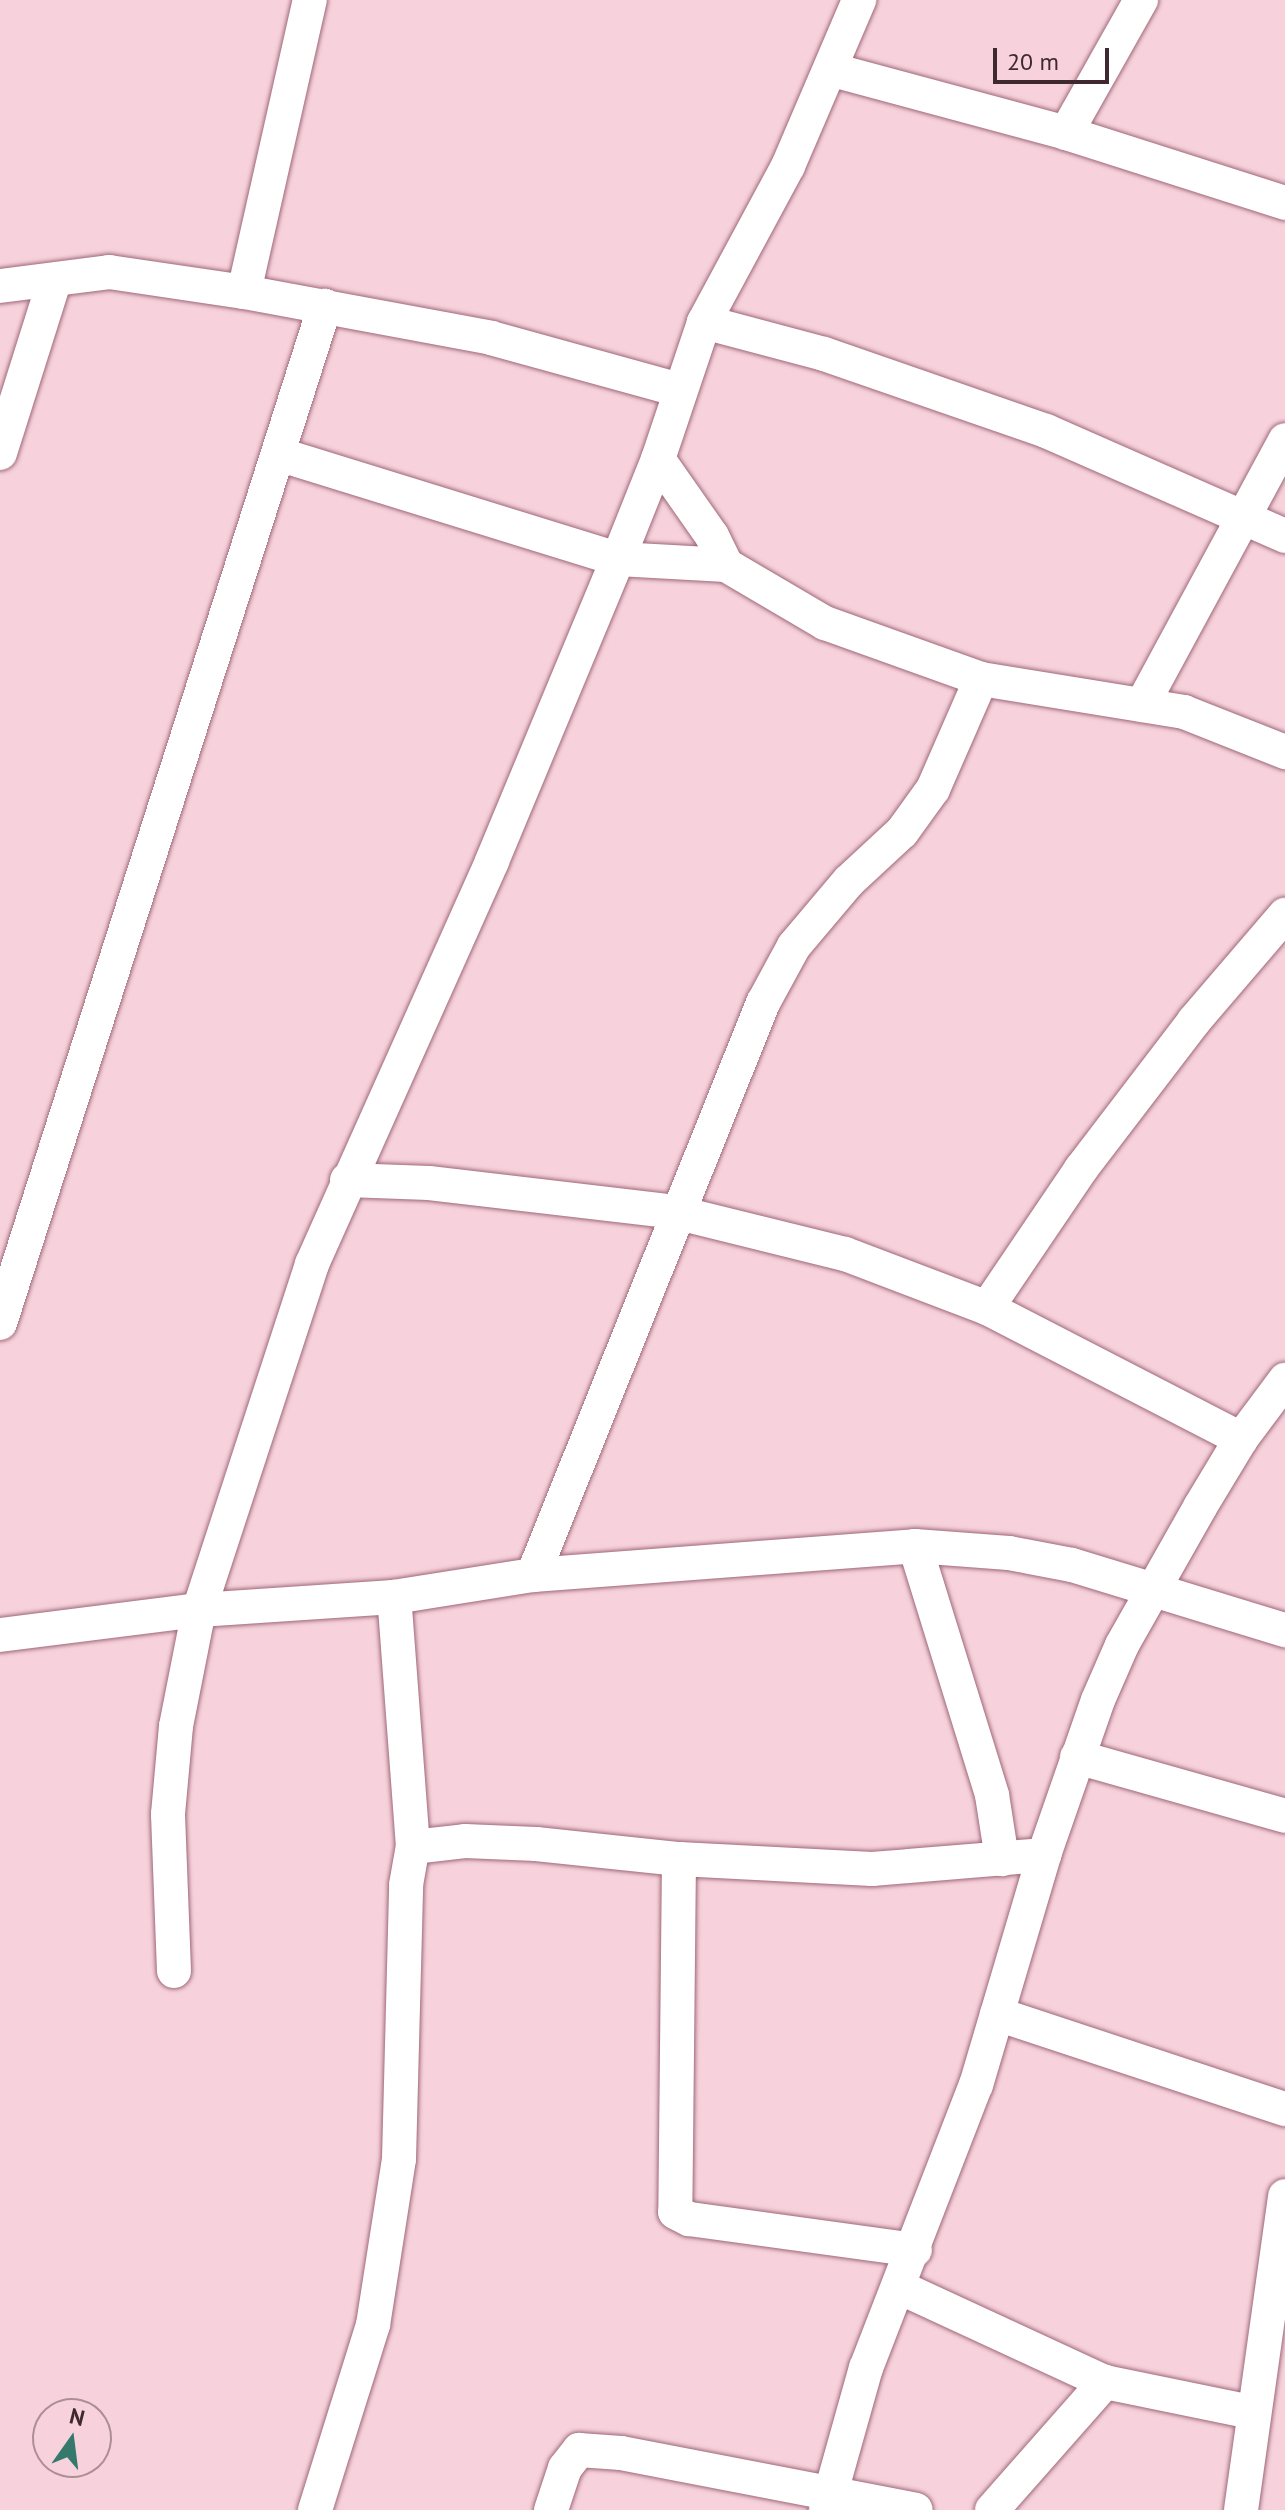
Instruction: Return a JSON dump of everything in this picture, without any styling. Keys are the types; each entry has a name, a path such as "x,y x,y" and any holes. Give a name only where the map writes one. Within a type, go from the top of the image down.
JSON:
{"street":[{"path":"244,292 310,0"},
{"path":"174,1971 170,1780 199,1610 312,1264 486,874 618,559 658,459 704,322 833,70 859,0"},
{"path":"1066,133 1141,0"},
{"path":"833,70 1066,133 1285,203"},
{"path":"0,286 54,282 109,272 244,292 491,338 680,390"},
{"path":"0,453 54,282"},
{"path":"0,1323 325,306"},
{"path":"704,322 824,354 1001,415 1285,536"},
{"path":"1142,705 1247,519 1285,440"},
{"path":"278,454 618,559 726,565 825,623 981,679 1142,705 1218,723 1285,752"},
{"path":"658,459 712,536 726,565"},
{"path":"533,1575 675,1212 763,1003 794,946 849,881 902,832 933,789 981,679"},
{"path":"987,1308 1081,1169 1194,1021 1285,915"},
{"path":"347,1180 457,1185 675,1212 845,1254 987,1308 1241,1439"},
{"path":"829,2503 866,2368 915,2250 972,2098 1044,1855 1077,1757 1122,1645 1241,1439 1285,1380"},
{"path":"0,1635 199,1610 394,1597 533,1575 915,1546 1009,1553 1153,1590 1285,1630"},
{"path":"915,1546 992,1795 1002,1859"},
{"path":"315,2510 355,2392 389,2230 403,2104 406,1885 413,1847 394,1597"},
{"path":"1077,1757 1285,1816"},
{"path":"413,1847 465,1841 536,1844 679,1859 872,1869 1044,1855"},
{"path":"679,1859 675,2212 689,2219 915,2250"},
{"path":"997,2014 1285,2109"},
{"path":"1241,2510 1251,2412 1285,2196"},
{"path":"899,2287 1105,2382 1251,2412"},
{"path":"992,2510 1105,2382"},
{"path":"551,2510 565,2468 579,2450 621,2453 829,2503 916,2510"}]}
